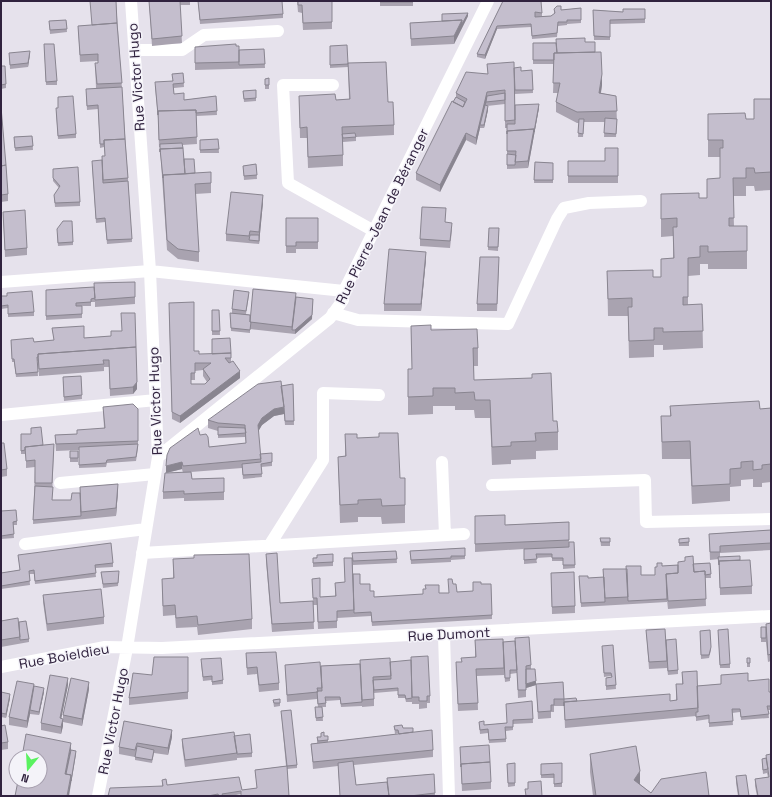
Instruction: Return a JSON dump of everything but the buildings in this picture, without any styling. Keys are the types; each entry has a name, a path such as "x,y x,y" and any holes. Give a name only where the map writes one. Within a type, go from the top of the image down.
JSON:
{"street":[{"name":"Rue Victor Hugo","path":"98,796 127,648 158,456 150,271 131,1"},
{"name":"Rue Pierre-Jean de Béranger","path":"158,456 330,318 343,300 344,291 488,1"},
{"path":"134,50 182,50 204,34 278,31"},
{"path":"333,85 283,85 288,183 374,231"},
{"path":"333,313 358,320 508,324 557,219 564,208 589,203 641,201"},
{"path":"1,282 150,271 344,291"},
{"path":"268,546 323,460 323,394 379,395"},
{"path":"1,415 156,400"},
{"path":"442,462 445,535"},
{"path":"60,483 155,474"},
{"path":"492,485 645,480 646,522 771,519"},
{"path":"25,544 146,529"},
{"path":"142,553 464,534"},
{"name":"Rue Dumont","path":"127,648 444,635 771,616"},
{"path":"444,635 449,796"},
{"name":"Rue Boieldieu","path":"1,667 105,647 127,648"}]}
